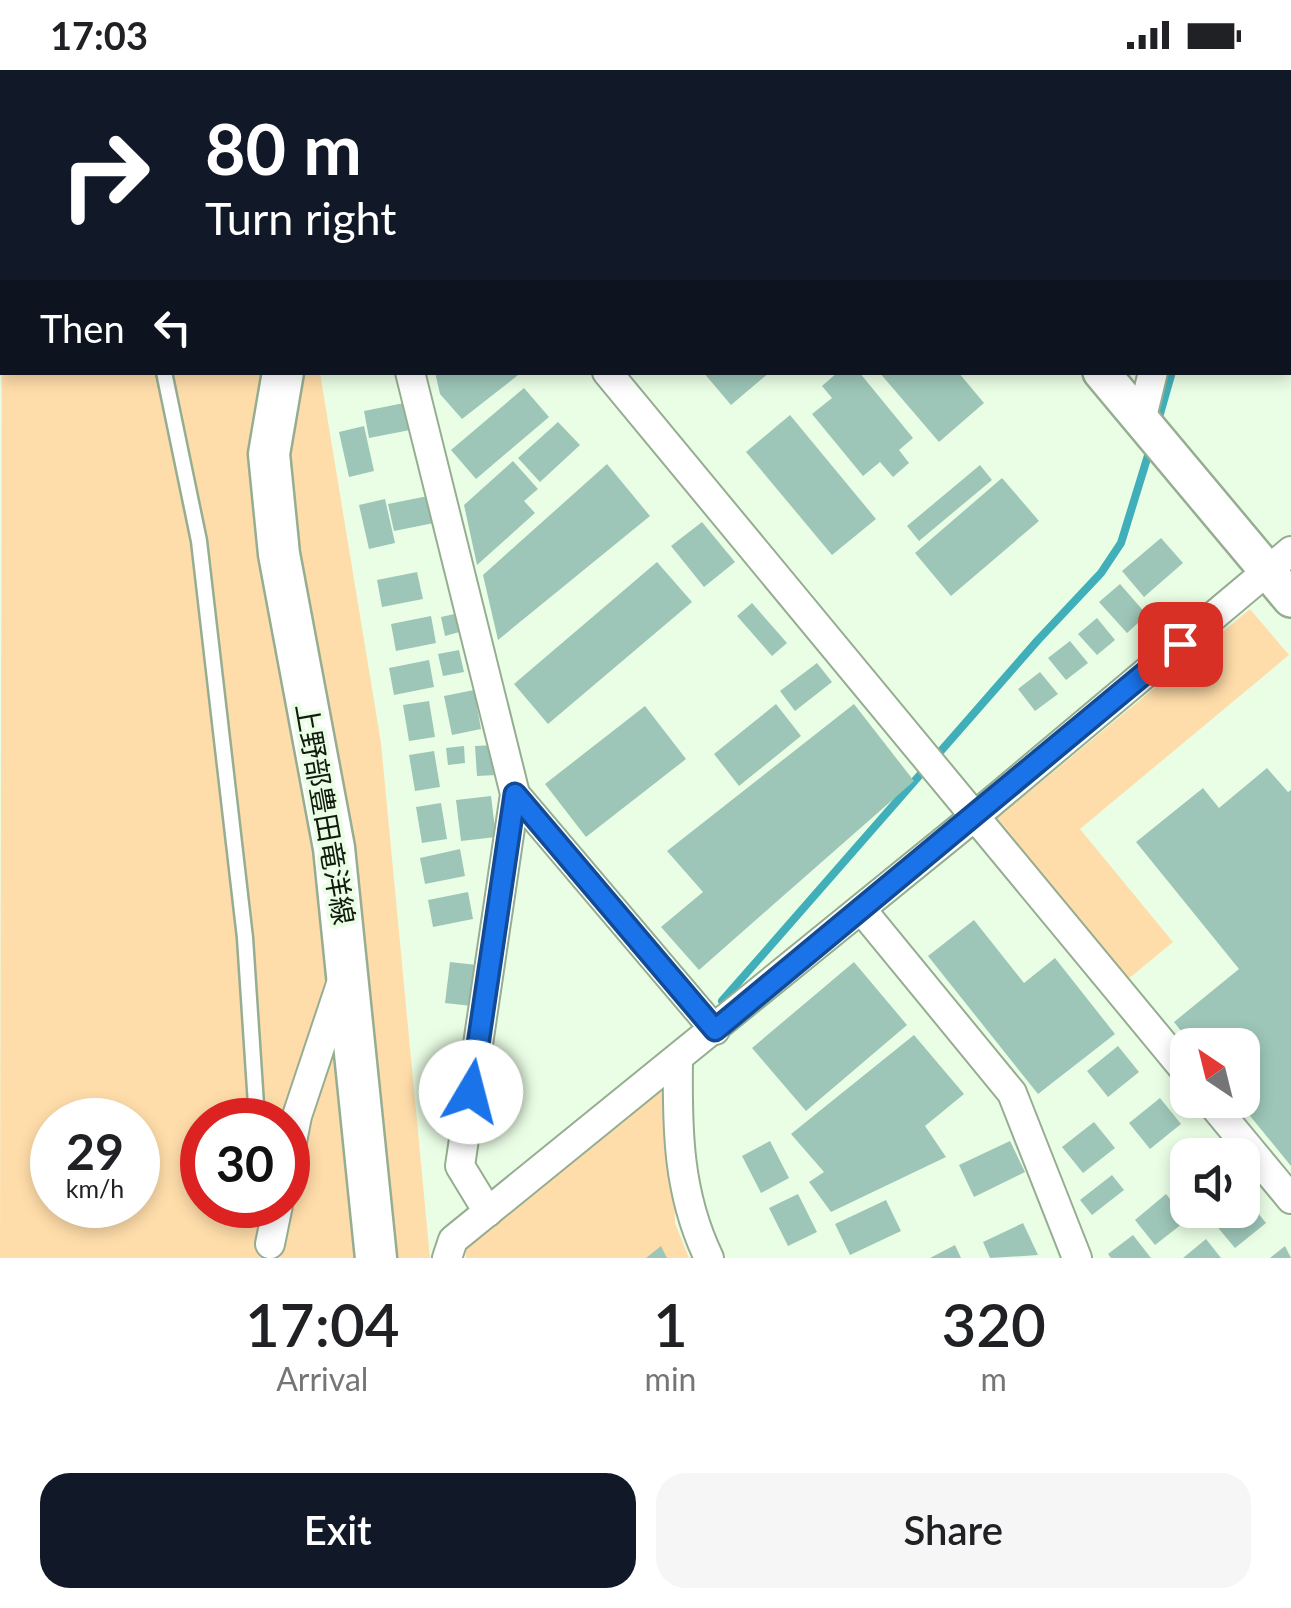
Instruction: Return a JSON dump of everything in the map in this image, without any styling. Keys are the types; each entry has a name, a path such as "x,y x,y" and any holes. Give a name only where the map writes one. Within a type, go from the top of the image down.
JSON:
{"main road":[{"name":"上野部豊田竜洋線","path":"282,375 269,454 279,554 334,848 349,960 376,1258"}],"street":[{"path":"411,375 515,794 460,1166 488,1212"},
{"path":"609,375 1170,1052"},
{"path":"1104,375 1142,421 1279,561 1291,600"},
{"path":"1142,421 1152,375"},
{"path":"447,1258 453,1240 715,1030 1279,561"},
{"path":"515,794 715,1030"},
{"path":"861,909 1012,1093 1077,1258"},
{"path":"303,1098 349,960"},
{"path":"678,1060 678,1152 695,1228 710,1258"},
{"path":"1224,1118 1291,1199"}],"lane":[{"path":"165,375 199,541 245,938 256,1098"}],"shaded area":[{"path":"2,375 320,375 381,743 430,1258 0,1258"},
{"path":"1250,609 1289,655 1080,829 1173,942 1127,980 994,821"},
{"path":"671,1065 675,1223 689,1258 466,1258 466,1240"}],"building":[{"path":"436,375 518,375 462,419 440,394"},
{"path":"706,375 766,375 731,405"},
{"path":"835,375 861,375 913,438 899,450 909,463 893,477 880,462 863,476 812,414 832,398 822,386"},
{"path":"882,375 961,375 984,403 939,442"},
{"path":"524,388 549,417 476,479 451,450"},
{"path":"404,403 410,430 369,438 364,411"},
{"path":"790,415 876,519 832,555 746,452"},
{"path":"558,422 580,445 540,482 518,458"},
{"path":"364,426 374,471 349,477 339,432"},
{"path":"513,461 538,489 524,501 535,513 477,565 464,505"},
{"path":"607,464 650,516 498,640 483,575"},
{"path":"980,465 992,480 919,541 907,526"},
{"path":"1002,478 1039,521 951,596 915,553"},
{"path":"428,496 434,523 394,531 388,504"},
{"path":"385,499 395,543 369,549 359,505"},
{"path":"702,522 735,562 704,587 671,546"},
{"path":"1161,538 1183,563 1144,597 1122,571"},
{"path":"657,562 692,602 548,724 514,684"},
{"path":"417,572 423,599 382,607 377,580"},
{"path":"1120,584 1147,615 1127,633 1099,602"},
{"path":"752,603 787,643 772,656 737,616"},
{"path":"459,613 463,631 445,636 441,617"},
{"path":"431,616 436,643 396,651 391,624"},
{"path":"1097,618 1115,640 1097,655 1078,634"},
{"path":"1070,641 1088,663 1066,680 1048,658"},
{"path":"459,650 464,672 443,676 438,654"},
{"path":"429,660 434,687 394,695 389,668"},
{"path":"817,663 832,682 795,711 780,691"},
{"path":"1040,672 1058,694 1035,711 1018,689"},
{"path":"474,690 481,729 452,735 444,696"},
{"path":"429,701 435,737 409,741 403,705"},
{"path":"776,704 801,736 739,786 714,754"},
{"path":"854,704 914,781 699,970 661,927 703,892 667,851"},
{"path":"645,706 686,759 586,837 545,784"},
{"path":"496,745 497,775 477,776 475,746"},
{"path":"464,746 465,763 448,765 446,748"},
{"path":"434,751 440,787 415,791 409,755"},
{"path":"1267,768 1288,792 1291,790 1291,1166 1252,1118 1260,1118 1260,1028 1179,1028 1174,1022 1239,969 1136,842 1203,788 1219,808"},
{"path":"491,796 496,837 461,841 456,800"},
{"path":"441,803 447,839 422,843 416,807"},
{"path":"460,849 465,876 425,884 420,858"},
{"path":"468,892 473,919 433,927 428,900"},
{"path":"974,920 1024,983 1055,958 1115,1034 1038,1094 928,956"},
{"path":"450,962 477,965 472,1006 445,1003"},
{"path":"854,962 907,1025 806,1111 752,1048"},
{"path":"914,1035 964,1094 925,1126 946,1157 831,1212 809,1182 824,1172 791,1134"},
{"path":"1118,1046 1139,1072 1108,1097 1087,1071"},
{"path":"1160,1098 1170,1110 1170,1118 1181,1124 1150,1149 1129,1123"},
{"path":"1094,1122 1115,1148 1083,1173 1062,1147"},
{"path":"770,1141 789,1178 761,1193 742,1156"},
{"path":"1010,1141 1025,1172 974,1197 959,1165"},
{"path":"1112,1175 1124,1190 1092,1215 1080,1200"},
{"path":"798,1194 817,1232 788,1246 769,1208"},
{"path":"1166,1194 1170,1199 1170,1228 1177,1228 1155,1245 1135,1220"},
{"path":"886,1200 901,1231 850,1255 835,1224"},
{"path":"1023,1223 1038,1255 990,1258 983,1242"},
{"path":"1218,1228 1260,1228 1235,1248"},
{"path":"1133,1235 1151,1258 1111,1258 1108,1254"},
{"path":"1206,1239 1221,1258 1183,1258"},
{"path":"955,1245 961,1258 930,1258"},
{"path":"661,1246 667,1258 646,1258"},
{"path":"1285,1246 1291,1258 1270,1258"}],"waterway":[{"path":"1158,421 1171,375"},
{"path":"722,1001 1101,573 1121,543 1150,449"}],"route":[{"path":"471,1092 515,794 715,1030 1180,644"}]}
